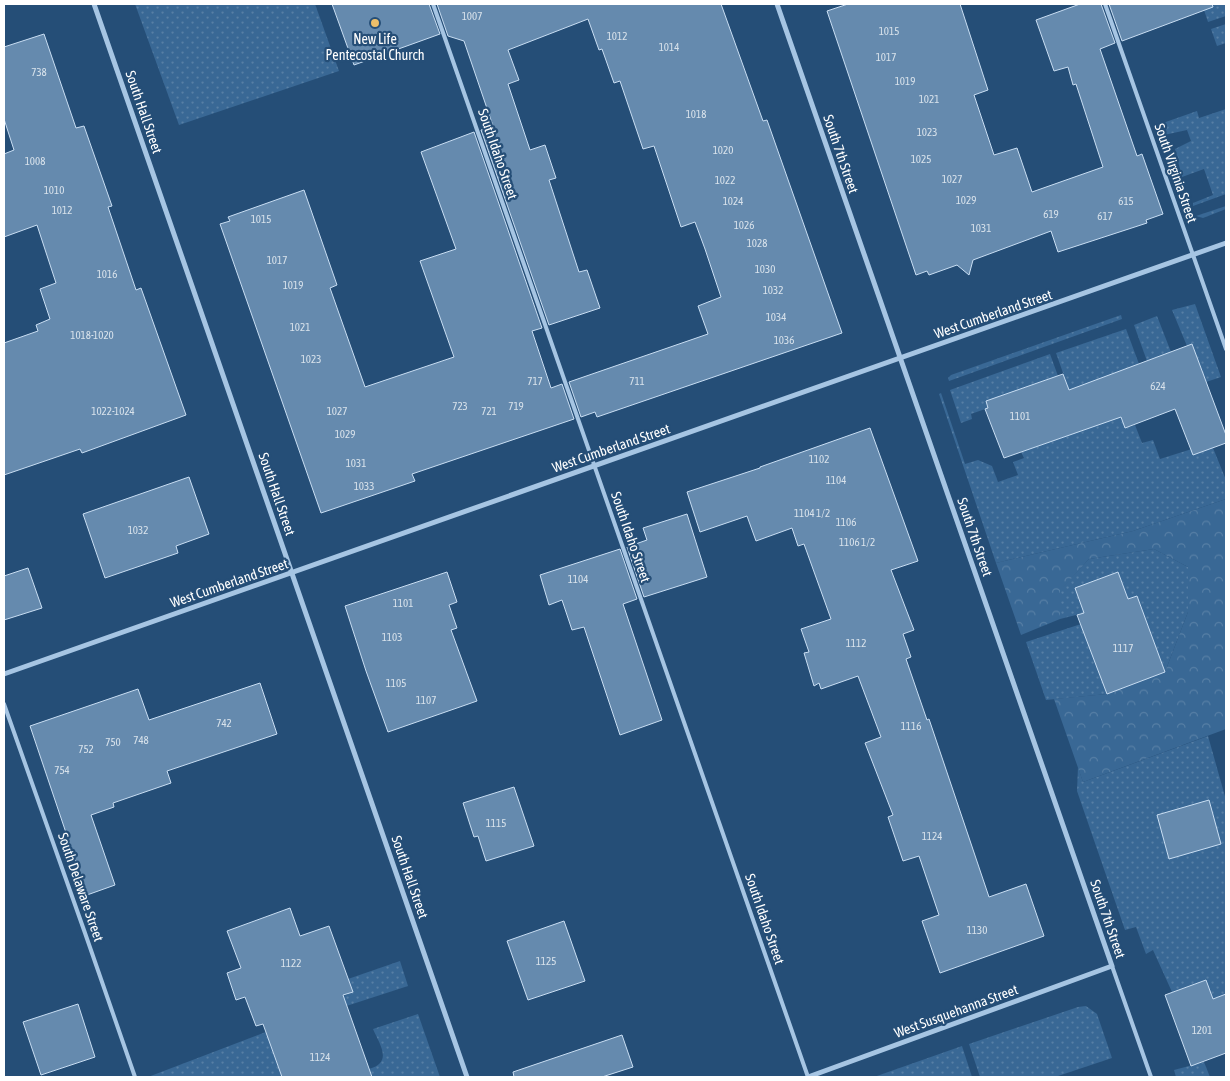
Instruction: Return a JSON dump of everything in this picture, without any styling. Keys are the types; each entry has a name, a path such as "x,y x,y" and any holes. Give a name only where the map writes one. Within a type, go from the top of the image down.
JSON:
{"street":[{"name":"South Hall Street","path":"94,4 467,1077"},
{"name":"South 7th Street","path":"776,4 1112,966"},
{"name":"West Cumberland Street","path":"4,674 1226,244"},
{"name":"West Susquehanna Street","path":"808,1077 1112,966"}],"lane":[{"name":"South Idaho Street","path":"434,4 808,1077"},
{"name":"South Virginia Street","path":"1105,4 1226,349"},
{"name":"South Delaware Street","path":"4,704 86,933 134,1077"},
{"name":"South 7th Street","path":"1112,966 1151,1077"}],"green space":[{"path":"135,4 315,4 339,71 179,125"},
{"path":"1202,4 1226,4 1226,16 1208,22"},
{"path":"1226,24 1226,43 1217,46 1211,29"},
{"path":"1226,109 1226,194 1193,206 1193,203 1213,195 1204,169 1182,177 1175,149 1191,141 1187,130 1164,135 1160,124 1197,111 1199,118"},
{"path":"1226,206 1226,209 1203,218 1196,216"},
{"path":"1195,304 1221,377 1206,382 1192,344 1187,346 1172,310"},
{"path":"1121,315 1122,319 949,381 948,378 951,375"},
{"path":"1157,316 1171,352 1147,361 1134,325"},
{"path":"1126,329 1139,364 1105,377 1125,428 1135,425 1142,443 1153,440 1160,459 1211,443 1226,480 1226,499 1133,531 996,563 939,394 941,393 965,464 978,460 992,466 998,482 1018,475 1013,462 1024,458 1021,452 1075,433 1066,408 1074,404 1056,353"},
{"path":"1050,354 1058,376 986,401 988,408 971,414 972,419 961,423 950,390"},
{"path":"1226,499 1226,729 1083,782 1054,699 1107,694 1165,672 1188,612 1188,567 1154,549 1089,559 1060,591 1060,619 1021,635 996,563 1133,531"},
{"path":"1154,549 1188,567 1188,612 1165,672 1137,596 1128,599 1118,572 1075,588 1084,613 1060,619 1059,591 1089,559"},
{"path":"1081,624 1107,694 1046,700 1026,642"},
{"path":"1208,736 1226,800 1226,994 1213,999 1206,980 1172,992 1153,950 1146,954 1136,927 1125,930 1077,791 1078,767 1083,782"},
{"path":"400,961 408,986 331,1011 270,1045 282,1077 148,1077 329,1008 327,1003 353,992 348,979"},
{"path":"1086,1006 1097,1014 1112,1058 1055,1077 980,1077 969,1044 1078,1007"},
{"path":"418,1014 440,1077 366,1077 371,1076 369,1069 381,1062 383,1057 383,1052 373,1029"},
{"path":"962,1046 972,1077 874,1077"},
{"path":"1204,1062 1210,1077 1176,1077 1174,1070"}],"building":[{"name":"New Life Pentecostal Church","path":"332,4 429,4 440,34 354,65"},
{"path":"437,4 721,4 763,121 767,120 842,333 597,417 595,412 581,417 569,382 708,334 698,306 721,297 705,249 695,222 681,227 654,146 643,149 620,81 614,83 602,49 599,50 588,19 508,50 519,80 508,84 530,150 545,145 556,178 549,180 579,272 587,270 600,308 549,325 481,130 493,126 464,41 448,36"},
{"path":"848,4 960,4 988,90 974,95 994,155 1017,148 1032,192 1103,167 1076,84 1073,85 1068,67 1054,71 1036,20 1080,4 1101,4 1115,43 1100,49 1137,156 1142,154 1163,214 1146,220 1147,223 1058,252 1051,231 973,260 969,275 957,265 929,275 927,271 916,275 827,11"},
{"path":"1109,4 1212,4 1213,7 1122,41"},
{"path":"44,34 76,128 84,126 112,206 108,207 136,290 141,288 186,415 82,453 80,449 4,475 4,343 38,331 36,325 50,319 40,289 56,283 37,225 4,237 4,154 14,150 4,119 4,47"},
{"path":"474,132 542,328 532,331 551,388 562,384 574,419 412,474 415,481 321,513 220,224 230,221 228,217 304,190 337,285 330,288 365,387 454,357 420,261 456,249 421,152"},
{"path":"1192,344 1226,435 1226,443 1193,455 1175,409 1125,428 1121,417 1004,458 985,409 988,408 986,401 1063,374 1069,390"},
{"path":"870,428 918,561 891,570 914,630 903,634 911,657 906,659 927,720 929,719 989,897 1026,884 1044,936 940,973 922,921 939,915 919,856 903,861 888,817 893,815 865,743 881,737 858,676 821,689 819,683 814,686 804,653 809,652 801,629 831,619 804,544 798,546 792,528 756,541 747,516 700,532 687,492"},
{"path":"189,477 209,534 176,546 178,553 105,578 83,514"},
{"path":"687,514 707,577 644,597 627,547 647,540 643,528"},
{"path":"620,549 637,599 623,604 662,720 620,735 584,627 572,630 562,600 549,605 540,575"},
{"path":"28,568 42,608 4,620 4,576"},
{"path":"447,572 457,602 449,605 457,628 451,630 477,701 388,732 345,606"},
{"path":"1118,572 1128,599 1137,596 1165,672 1107,694 1077,615 1084,613 1075,588"},
{"path":"260,683 277,734 167,771 171,783 113,803 114,807 91,815 115,885 87,895 30,726 138,689 149,720"},
{"path":"514,787 534,846 486,861 478,836 474,837 463,803"},
{"path":"1209,800 1221,844 1169,859 1157,815"},
{"path":"290,908 300,936 329,926 353,992 343,995 372,1077 282,1077 263,1024 256,1026 245,997 236,1000 227,973 241,968 227,931"},
{"path":"564,921 585,981 528,1000 507,941"},
{"path":"1206,980 1213,999 1226,994 1226,1053 1191,1066 1165,995"},
{"path":"78,1004 95,1057 41,1075 23,1022"},
{"path":"622,1035 633,1067 602,1077 514,1077 513,1072"}],"place":[{"name":"New Life Pentecostal Church","path":"375,23"}]}
